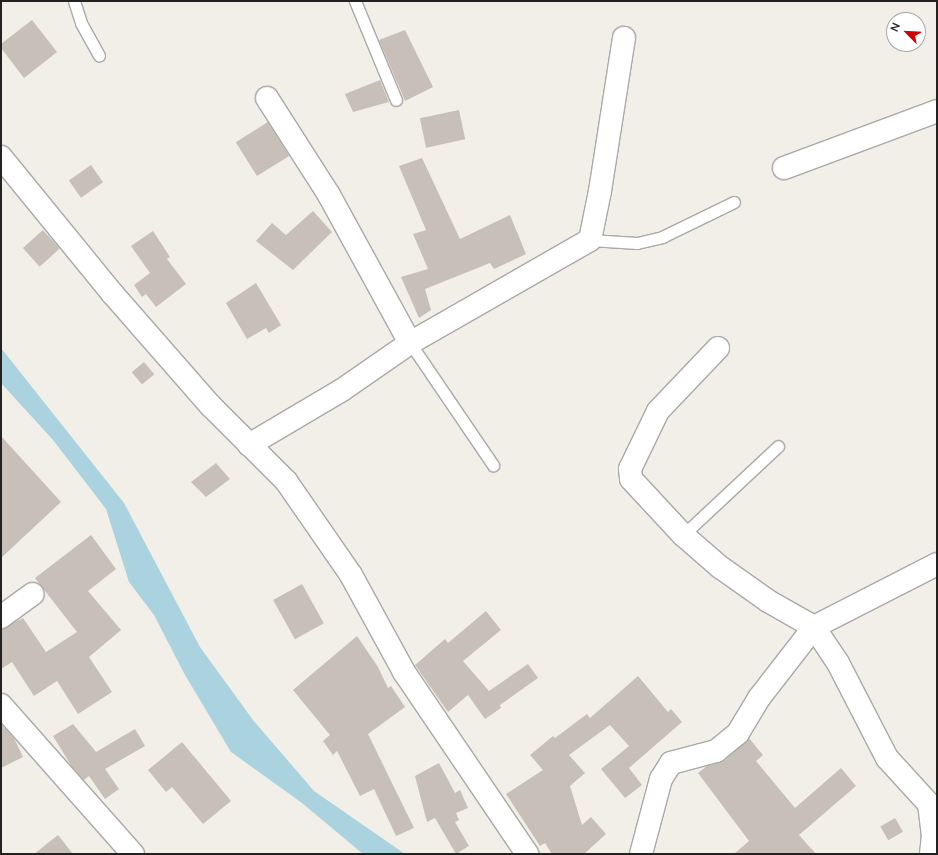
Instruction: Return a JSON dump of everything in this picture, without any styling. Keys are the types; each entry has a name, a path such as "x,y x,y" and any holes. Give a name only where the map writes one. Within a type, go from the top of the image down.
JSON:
{"street":[{"path":"249,445 342,390 410,343 590,240 600,191 624,38"},
{"path":"267,98 329,195 410,343"},
{"path":"784,168 937,111"},
{"path":"1,157 112,294 211,406 286,481 350,575 404,672 527,854"},
{"path":"718,348 658,411 630,469 631,479 682,535 720,567 762,597 814,627 838,663 887,758 933,801 933,835 931,854"},
{"path":"641,854 660,779 671,763 716,750 738,734 759,698 814,627 937,564"},
{"path":"1,617 32,594"},
{"path":"1,705 133,854"}],"lane":[{"path":"74,1 81,23 99,55"},
{"path":"356,1 396,100"},
{"path":"590,240 637,243 662,236 734,202"},
{"path":"410,343 493,465"},
{"path":"682,535 778,446"}],"water":[{"path":"1,348 124,503 200,647 253,720 314,791 405,854 363,854 302,803 231,752 185,675 154,615 129,582 106,509 53,440 1,383"}],"building":[{"path":"32,20 57,52 24,78 1,48 1,44"},
{"path":"405,30 433,87 405,101 379,40"},
{"path":"380,80 389,102 353,112 345,94"},
{"path":"459,110 465,139 426,148 420,118"},
{"path":"268,122 289,156 257,176 236,142"},
{"path":"422,158 460,239 510,215 526,254 494,269 490,263 425,289 431,310 419,318 401,277 428,269 413,234 426,230 399,166"},
{"path":"91,165 103,182 81,198 69,180"},
{"path":"313,211 332,232 293,270 256,241 272,223 286,235"},
{"path":"43,230 60,249 40,267 23,248"},
{"path":"153,231 170,257 167,259 186,284 156,307 146,294 142,297 134,285 150,273 131,246"},
{"path":"256,283 281,325 269,333 266,328 247,339 226,303"},
{"path":"144,362 154,374 142,385 132,372"},
{"path":"1,436 61,502 1,558"},
{"path":"216,463 230,479 206,497 191,482"},
{"path":"91,535 116,569 88,591 121,630 89,657 112,692 78,714 57,681 34,696 12,662 1,669 1,629 23,618 46,652 77,632 35,578"},
{"path":"302,584 324,623 295,639 273,600"},
{"path":"486,611 501,630 463,661 489,691 528,664 538,678 500,705 501,708 485,719 468,695 448,712 415,665 445,639 448,643"},
{"path":"357,636 378,667 388,688 391,686 405,707 368,734 414,828 396,836 374,789 360,796 337,751 333,755 323,741 330,735 293,690"},
{"path":"638,676 668,712 671,709 682,722 629,768 642,785 625,798 601,769 629,746 610,725 569,755 585,773 570,786 582,825 591,817 606,834 584,854 552,854 545,843 540,846 506,794 543,770 530,755 553,736 555,738 587,714 590,718"},
{"path":"1,724 14,738 23,757 1,768"},
{"path":"73,724 96,752 135,729 145,746 105,769 119,789 105,799 89,776 84,780 72,767 53,736"},
{"path":"749,738 763,755 756,761 795,808 841,768 856,786 799,835 816,854 734,854 749,841 698,773 707,766 724,761"},
{"path":"182,742 231,801 203,824 172,787 166,792 148,770"},
{"path":"439,763 455,793 460,790 468,808 456,813 459,820 455,822 469,846 456,854 435,818 427,822 415,776"},
{"path":"895,818 903,832 888,840 880,827"},
{"path":"58,835 73,854 34,854"}]}
